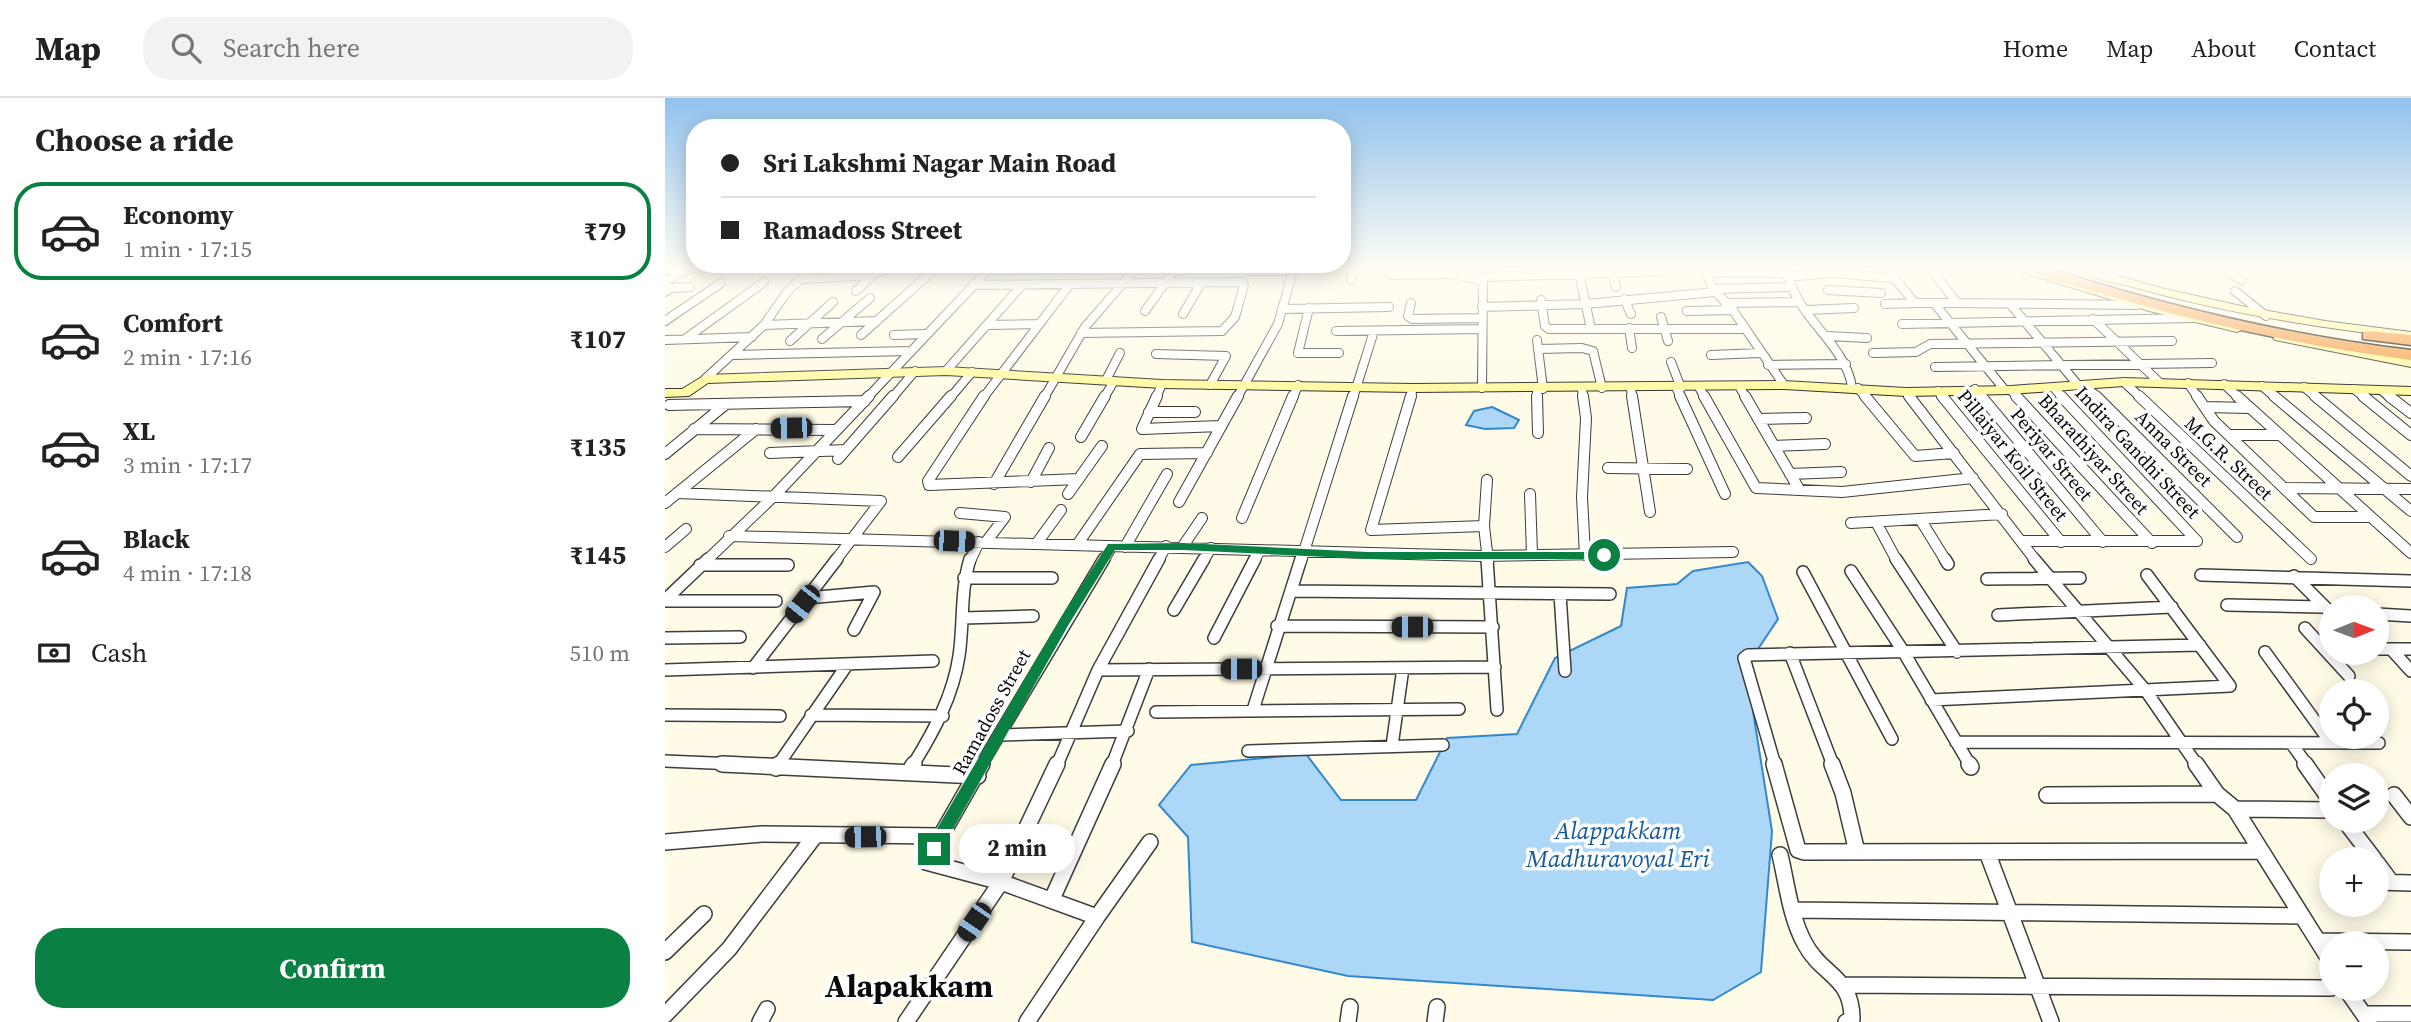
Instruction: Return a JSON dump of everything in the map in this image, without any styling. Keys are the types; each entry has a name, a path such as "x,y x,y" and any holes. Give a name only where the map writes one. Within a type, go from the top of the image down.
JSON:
{"highway":[{"path":"2178,310 2405,355"},
{"path":"2203,310 2283,327 2411,346"},
{"path":"2283,327 2411,337"}],"street":[{"path":"665,321 681,310"},
{"path":"685,339 725,310"},
{"path":"666,402 685,393 734,355 764,325 774,310"},
{"path":"790,341 824,310"},
{"path":"822,339 855,310"},
{"path":"861,335 889,310"},
{"path":"665,601 773,496 948,310"},
{"path":"946,371 1000,310"},
{"path":"1049,310 999,373 934,468 928,481 935,487 1079,479"},
{"path":"994,484 1081,333 1101,310"},
{"path":"1183,314 1185,310"},
{"path":"1081,333 1226,329 1235,318 1236,310"},
{"path":"1179,502 1278,324 1282,310"},
{"path":"1309,310 1298,353 1339,354"},
{"path":"1411,310 1410,318 1482,318"},
{"path":"1482,310 1482,388"},
{"path":"1542,310 1545,328 1745,328"},
{"path":"1587,310 1591,329"},
{"path":"1629,310 1631,314"},
{"path":"1687,312 1730,310"},
{"path":"1733,310 1784,385"},
{"path":"1806,310 1846,364 1855,388 1915,456 1954,453"},
{"name":"Bharathiyar Street","path":"1940,310 2007,389 2152,543"},
{"name":"Anna Street","path":"2015,310 2061,365 2237,537"},
{"path":"2083,310 2159,383"},
{"path":"2158,310 2411,363"},
{"path":"2239,310 2328,327 2411,337"},
{"path":"2259,310 2266,316"},
{"path":"1661,317 1668,341"},
{"path":"1902,324 2190,318"},
{"path":"764,325 877,321"},
{"path":"987,325 1038,324"},
{"path":"1629,328 1632,348"},
{"path":"1336,331 1482,329"},
{"path":"1253,710 1277,626 1293,591 1374,331"},
{"path":"894,335 925,334"},
{"path":"1827,336 1867,338"},
{"path":"665,340 752,337"},
{"path":"1873,353 1916,352 1930,344 2172,341"},
{"path":"1538,433 1538,345 1593,351 1602,388"},
{"path":"734,355 910,351"},
{"path":"1081,437 1121,353"},
{"path":"1711,355 1760,353"},
{"path":"1156,354 1226,356 1210,385"},
{"path":"1671,362 1725,494"},
{"path":"1935,367 2212,363"},
{"path":"1768,365 1846,364"},
{"path":"838,459 915,371"},
{"path":"705,379 946,371 1162,384 1413,388 1582,389 1784,385 1906,392 2054,388 2124,382 2411,391"},
{"path":"898,457 972,372"},
{"name":"M.G.R. Street","path":"2124,382 2311,563 2323,578"},
{"path":"2188,383 2229,435 2314,517 2370,517"},
{"path":"1162,384 1142,429 1220,426"},
{"path":"2224,384 2337,489 2411,553"},
{"path":"1242,518 1299,385"},
{"path":"1739,386 1799,489"},
{"path":"2262,386 2411,512"},
{"path":"1699,387 1751,483 1761,489 1842,492 1973,478"},
{"path":"2304,387 2411,477"},
{"path":"1413,388 1371,530 1484,526"},
{"path":"1631,388 1650,512"},
{"name":"Indira Gandhi Street","path":"2054,388 2197,541 2152,543"},
{"path":"1582,389 1586,418 1582,497 1585,555"},
{"name":"Periyar Street","path":"1975,389 2103,542"},
{"path":"2354,389 2411,435"},
{"path":"2381,390 2411,413"},
{"name":"Pillaiyar Koil Street","path":"1938,391 2061,542"},
{"path":"1906,392 2049,578 2081,612 2146,691 2217,794 2235,809 2319,940"},
{"path":"666,402 726,404 865,401"},
{"path":"665,454 726,404"},
{"path":"2205,407 2250,408"},
{"path":"1149,412 1195,412"},
{"path":"1758,419 1806,418"},
{"path":"694,429 836,430"},
{"path":"665,503 756,429"},
{"path":"2229,435 2279,435"},
{"path":"665,444 677,444"},
{"path":"1774,446 1825,444"},
{"path":"1068,494 1102,446"},
{"path":"1031,482 1049,448"},
{"path":"770,453 846,450"},
{"path":"1077,545 1140,454 1207,453"},
{"path":"1608,468 1687,469"},
{"path":"1790,474 1841,472"},
{"name":"Ramadoss Street","path":"1000,882 926,862 978,776 1064,622 1119,547 1167,474"},
{"path":"1487,480 1484,526 1497,709"},
{"path":"2286,488 2411,489"},
{"path":"677,493 881,501 753,668"},
{"path":"1530,494 1532,554"},
{"path":"1038,543 1061,510"},
{"path":"909,772 943,716 957,668 967,559 1005,517 960,513"},
{"path":"1851,523 2002,514"},
{"path":"1183,546 1202,518"},
{"path":"1920,519 1948,564"},
{"path":"1876,522 1906,578 1957,652"},
{"path":"665,547 686,529"},
{"path":"729,536 852,537 1119,547 1183,546 1368,556 1733,552"},
{"path":"2023,541 2152,543"},
{"path":"906,1022 1000,882 1073,732 1098,670 1166,546"},
{"path":"1174,610 1210,548"},
{"path":"1214,638 1260,550"},
{"path":"700,565 788,565"},
{"path":"1851,571 1903,651 1971,767"},
{"path":"1803,572 1892,739"},
{"path":"1931,700 2230,686 2147,575"},
{"path":"2201,575 2411,582"},
{"path":"2294,576 2319,602"},
{"path":"964,578 1052,578"},
{"path":"1987,579 2080,578"},
{"path":"1293,591 1491,595 1610,594"},
{"path":"807,598 874,592 854,630"},
{"path":"1560,594 1565,671"},
{"path":"665,601 776,601"},
{"path":"2227,605 2319,610"},
{"path":"1998,615 2172,607"},
{"path":"961,618 1033,615"},
{"path":"2389,615 2411,616"},
{"path":"1277,626 1493,627"},
{"path":"2305,628 2319,641"},
{"path":"665,638 740,637"},
{"path":"2200,645 2112,649 1748,654 1744,658 1798,850 2260,851"},
{"path":"2391,649 2411,649"},
{"path":"2391,649 2411,671"},
{"path":"2265,652 2319,725"},
{"path":"1790,653 1843,793 1857,852"},
{"path":"665,670 933,661"},
{"path":"776,768 847,665"},
{"path":"2340,665 2349,676"},
{"path":"1098,670 1495,667"},
{"path":"1392,746 1403,668"},
{"path":"1052,899 1128,731 1149,669"},
{"path":"1156,712 1459,709"},
{"path":"665,715 780,716"},
{"path":"811,715 943,716"},
{"path":"1000,736 1128,731"},
{"path":"1956,742 2319,743"},
{"path":"2291,743 2319,784"},
{"path":"1248,751 1443,744"},
{"path":"665,761 978,776"},
{"path":"2047,795 2217,794"},
{"path":"2393,795 2411,817"},
{"path":"2235,809 2319,810"},
{"path":"665,842 762,834 814,838 942,836"},
{"path":"665,1015 729,949 814,838"},
{"path":"1027,1022 1150,842"},
{"path":"1987,852 2051,1022"},
{"path":"1780,855 1807,948 1844,985 1853,1010 1852,1019 1846,1022"},
{"path":"1000,882 1097,917"},
{"path":"2389,882 2411,883"},
{"path":"1794,909 2302,916"},
{"path":"665,952 703,914"},
{"path":"2389,942 2411,942"},
{"path":"1844,985 2319,988"},
{"path":"2354,1001 2366,1018 2411,1014"}],"water":[{"path":"1492,407 1519,420 1514,428 1485,429 1466,425 1474,411"},
{"name":"Alappakkam Madhuravoyal Eri","path":"1748,562 1762,576 1778,619 1746,667 1772,831 1761,972 1713,1000 1348,976 1192,942 1188,837 1159,805 1191,765 1306,754 1341,800 1416,800 1447,738 1517,734 1555,658 1621,626 1627,588 1677,584 1693,571"}],"district":[{"name":"Alapakkam","path":"909,986"}],"route":[{"path":"934,849 1064,622 1112,547 1183,546 1368,556 1604,555"}]}
